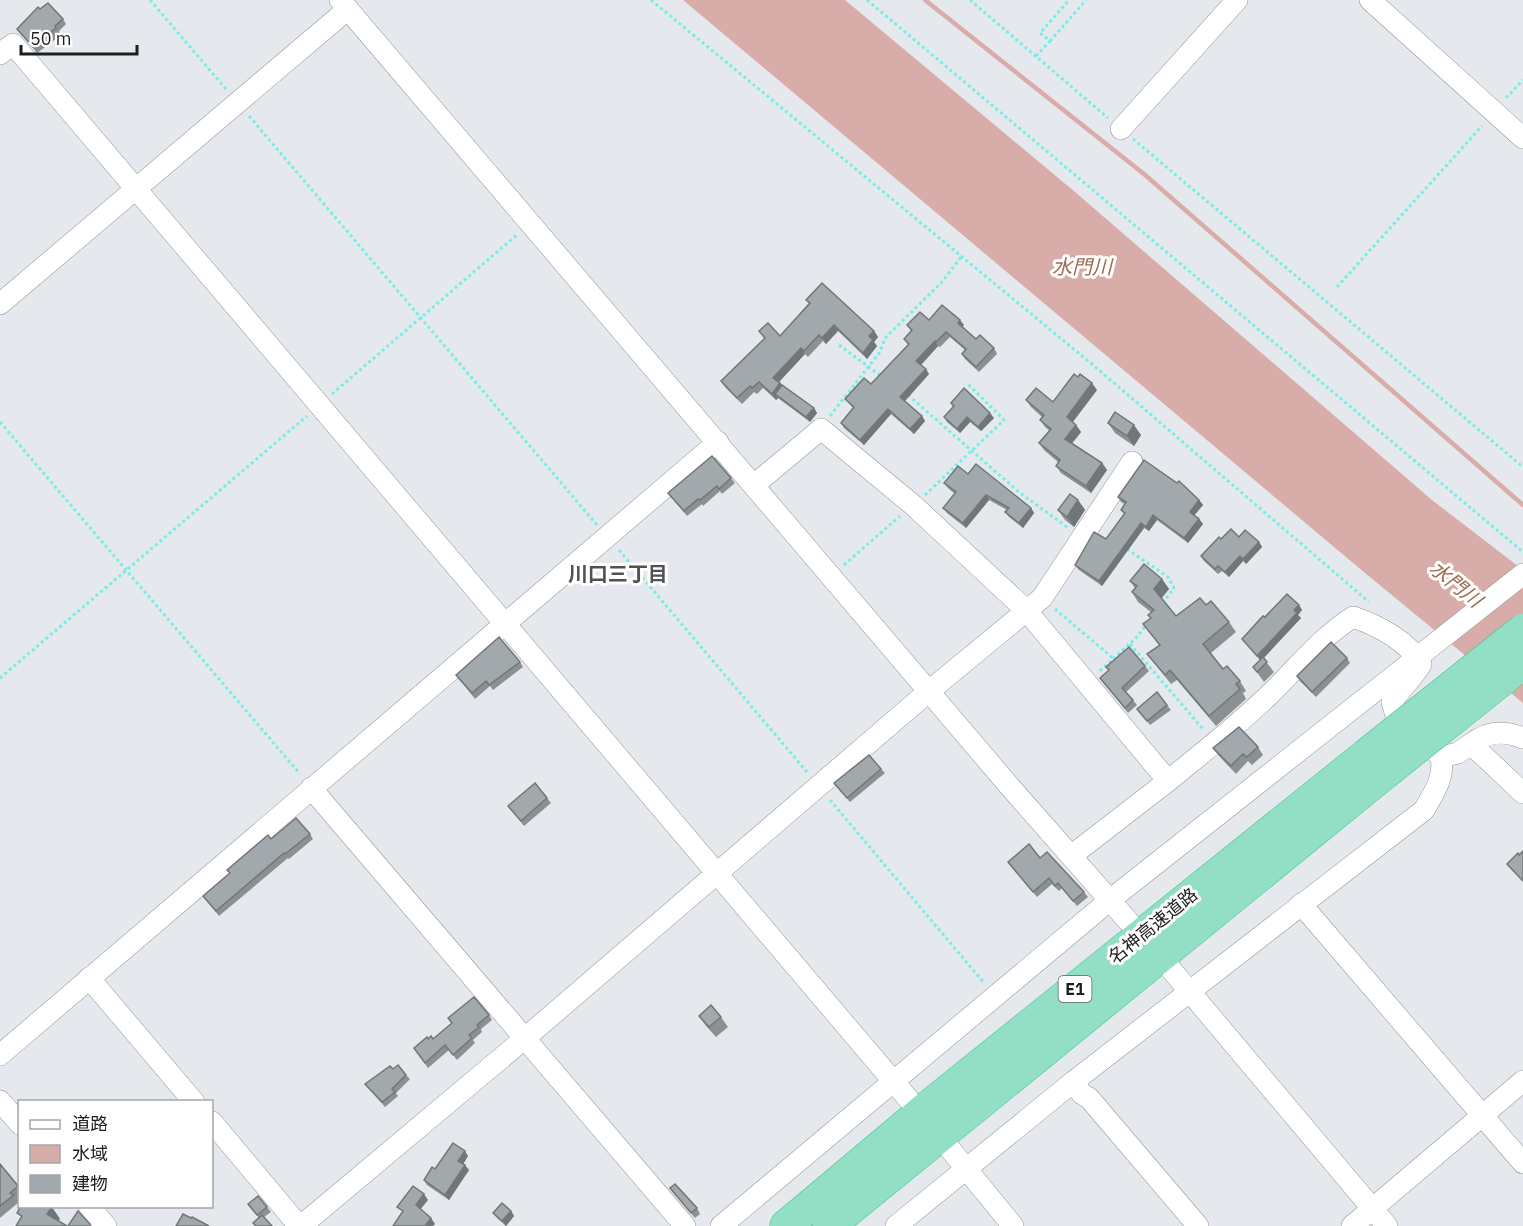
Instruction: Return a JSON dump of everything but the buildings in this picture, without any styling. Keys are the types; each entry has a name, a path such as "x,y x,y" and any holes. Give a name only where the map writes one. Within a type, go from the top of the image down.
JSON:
{"highway":[{"name":"名神高速道路","path":"829,1226 1376,764 1523,630"},
{"name":"名神高速道路","path":"786,1226 924,1110 1376,764 1523,663"}],"street":[{"path":"1121,129 1237,0"},
{"path":"1370,0 1523,138"},
{"path":"0,304 237,102 344,4 928,692 1129,922"},
{"path":"0,54 13,44 910,1101"},
{"path":"754,485 821,429 1034,604 1087,684 1168,781"},
{"path":"0,1055 718,442"},
{"path":"213,1123 300,1226 524,1039 928,692 1034,604 1082,538 1132,462"},
{"path":"721,1226 1110,900 1523,574"},
{"path":"896,1226 1073,1082 1424,810 1438,786 1443,767 1441,757 1395,712 1392,702 1401,688 1415,675 1421,664 1408,648 1370,622 1353,617 1307,654 1269,695 1216,742 1071,856"},
{"path":"1441,757 1458,753 1479,738 1492,733 1512,733 1523,738"},
{"path":"1471,744 1523,793"},
{"path":"311,788 685,1226"},
{"path":"1301,904 1523,1163"},
{"path":"1169,968 1387,1226"},
{"path":"89,978 193,1100"},
{"path":"1352,1226 1523,1081"},
{"path":"1073,1082 1198,1226"},
{"path":"0,1101 18,1122"},
{"path":"950,1149 964,1169 1013,1226"},
{"path":"91,1208 106,1226"}],"path":[{"path":"150,0 995,996"},
{"path":"651,0 1093,365 1370,603"},
{"path":"867,0 1523,552"},
{"path":"970,0 1523,467"},
{"path":"1050,41 1040,33 1069,0"},
{"path":"1036,56 1086,0"},
{"path":"1337,287 1523,80"},
{"path":"0,678 530,223"},
{"path":"821,429 880,352 885,338 941,283 962,256"},
{"path":"839,345 885,379"},
{"path":"830,574 842,567 913,505 1004,420 968,384"},
{"path":"902,390 1020,493 1082,538"},
{"path":"0,422 311,788"},
{"path":"1125,548 1168,577 1174,588 1160,608"},
{"path":"1034,604 1114,659"},
{"path":"1087,684 1130,644 1152,617"},
{"path":"1130,644 1216,742"}],"water":[{"name":"水門川","path":"683,0 845,0 1075,192 1432,500 1523,570 1523,703 1365,573"}],"waterway":[{"path":"925,0 1144,174 1523,505"}],"district":[{"name":"川口三丁目","path":"618,574"}]}
